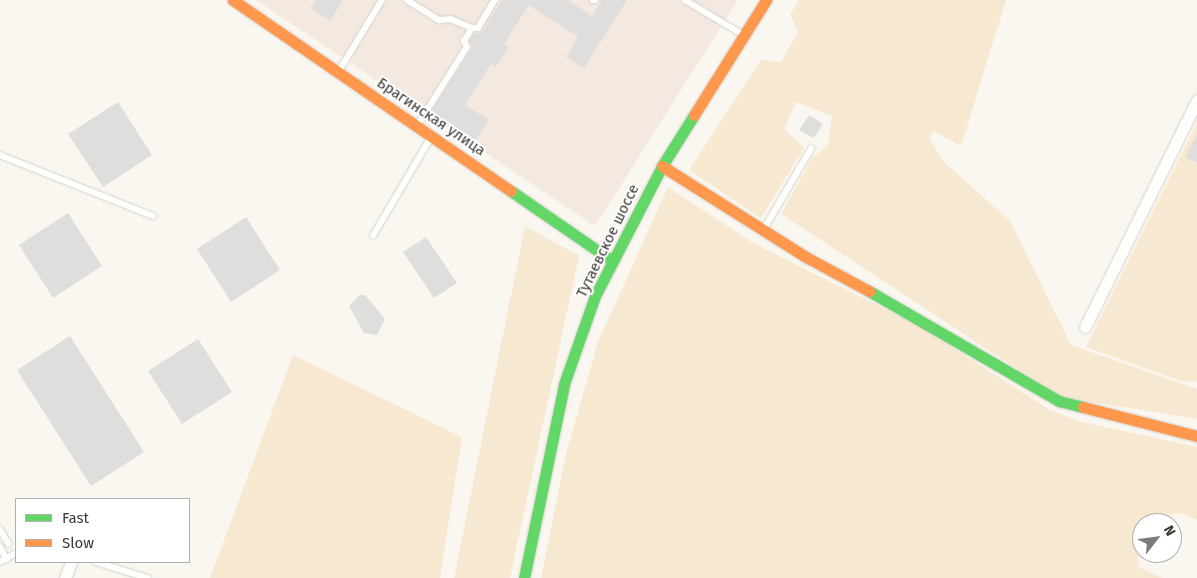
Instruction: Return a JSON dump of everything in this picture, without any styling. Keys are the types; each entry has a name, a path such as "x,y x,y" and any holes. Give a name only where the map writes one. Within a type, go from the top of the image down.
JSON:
{"street":[{"name":"Брагинская улица","path":"233,0 611,260"},
{"name":"Тутаевское шоссе","path":"524,578 564,384 611,260 662,166 766,0"},
{"path":"1085,327 1197,100"},
{"path":"662,166 763,230 1059,401 1197,436"},
{"path":"65,578 71,563"}],"lane":[{"path":"338,73 382,0"},
{"path":"407,0 440,20 451,19 472,28 478,28 495,0"},
{"path":"684,0 744,35"},
{"path":"417,126 466,47 464,41 472,28"},
{"path":"373,236 432,136"},
{"path":"763,230 811,149"},
{"path":"0,155 153,216"},
{"path":"0,529 9,544"},
{"path":"0,547 6,558"},
{"path":"0,562 15,554"},
{"path":"99,563 148,578"}],"shaded area":[{"path":"256,0 738,0 595,226"},
{"path":"799,0 1006,0 961,146 933,131 929,138 944,162 1010,221 1071,345 1197,389 1197,419 1060,397 781,214 812,158 828,145 832,116 796,102 784,129 804,148 761,218 689,170 761,60 781,62 798,32 790,15"},
{"path":"1197,122 1197,381 1184,382 1086,347"},
{"path":"668,187 753,243 917,325 1050,410 1078,421 1197,447 1197,520 1182,513 1132,513 1132,563 1139,563 1139,567 1162,578 541,578 566,454 598,342"},
{"path":"525,226 579,256 510,578 454,578"},
{"path":"293,355 462,437 440,578 210,578"}],"building":[{"path":"316,0 343,0 330,21 310,8"},
{"path":"502,0 568,0 592,16 602,0 627,0 584,68 566,57 578,37 529,5 504,44 509,47 496,67 491,64 465,105 489,120 476,140 431,112 473,46 469,41 475,33 481,34"},
{"path":"118,102 152,155 103,187 68,134"},
{"path":"809,115 823,124 814,138 799,130"},
{"path":"1197,135 1197,163 1185,157"},
{"path":"68,213 102,266 53,298 19,245"},
{"path":"246,217 280,270 231,302 197,249"},
{"path":"426,237 457,283 434,298 403,252"},
{"path":"359,295 365,295 385,319 377,335 364,333 349,306"},
{"path":"70,336 144,452 91,486 17,370"},
{"path":"198,339 232,392 182,424 148,371"}],"traffic: fast":[{"path":"524,578 564,384 595,296 662,166 694,115"},
{"path":"511,191 611,260"},
{"path":"869,291 1059,401 1083,407"}],"traffic: slow":[{"path":"233,0 511,191"},
{"path":"694,115 766,0"},
{"path":"662,166 806,257 869,291"},
{"path":"1083,407 1197,436"}]}
